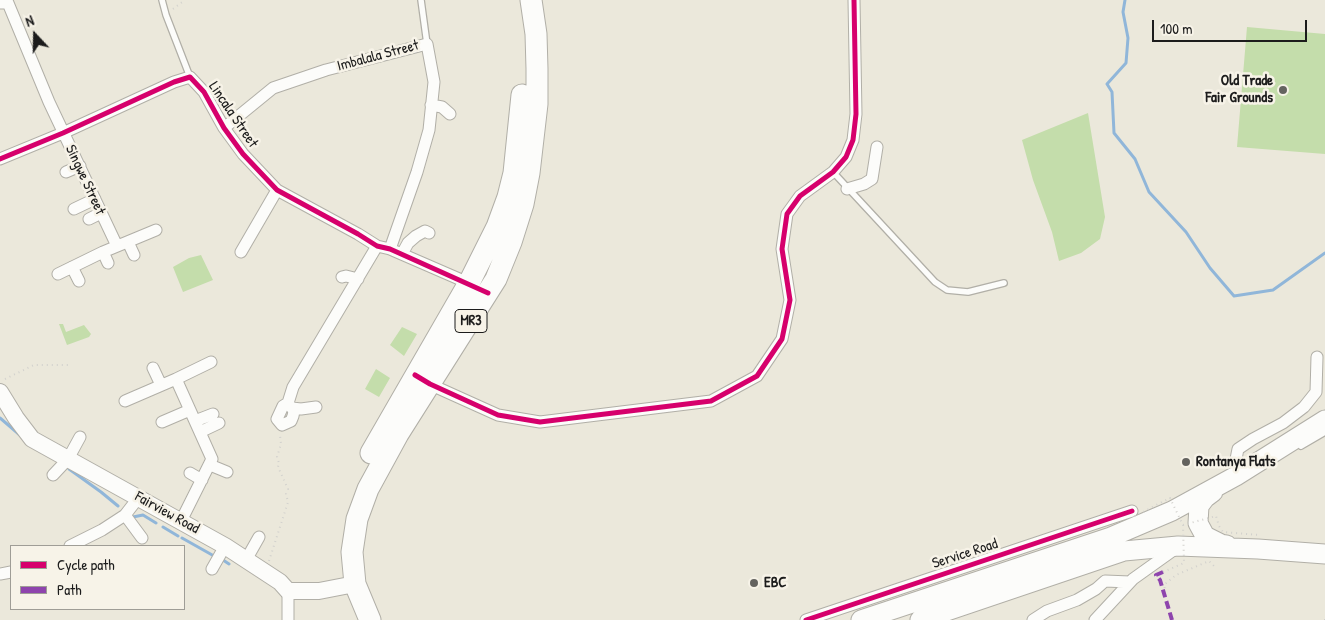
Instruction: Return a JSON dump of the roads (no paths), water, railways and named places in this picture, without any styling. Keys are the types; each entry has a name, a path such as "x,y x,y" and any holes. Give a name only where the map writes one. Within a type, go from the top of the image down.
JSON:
{"highway":[{"name":"MR3","path":"357,618 348,585 357,519 368,489 398,434 497,227 508,197 514,173 522,105 522,33 516,0"},
{"name":"MR3","path":"423,380 488,293 511,242 529,173 537,104 536,34 531,0"}],"main road":[{"name":"Fairview Road","path":"0,392 32,439 225,546 280,582 288,591"},
{"path":"861,620 1110,537 1172,511 1238,474 1325,420"},
{"path":"1238,474 1205,498 1199,506 1198,523 1205,536 1221,544 1259,542"},
{"path":"920,620 1124,551 1259,542 1325,554"},
{"path":"288,591 319,591 348,585"}],"street":[{"path":"423,380 498,414 540,422 711,401 757,376 782,338 790,300 782,249 787,214 800,196 833,172 846,156 853,140 856,114 854,0"},
{"name":"Singwe Street","path":"4,3 101,213 122,244 134,255"},
{"name":"Imbalala Street","path":"224,128 274,88 298,78 427,44 434,82 428,130 417,172 390,249"},
{"name":"Lincala Street","path":"0,159 63,134 174,82 190,77 204,92 224,128 243,154 277,190 377,246 402,254 488,293"},
{"path":"432,100 446,100"},
{"path":"432,100 450,114"},
{"path":"847,188 864,184 872,179 878,146"},
{"path":"66,172 80,166"},
{"path":"241,252 277,190"},
{"path":"74,209 95,199"},
{"path":"88,219 101,213"},
{"path":"58,274 103,252 156,230"},
{"path":"402,254 408,243 416,236 425,231 429,233"},
{"path":"290,406 293,387 377,246"},
{"path":"103,252 108,263"},
{"path":"72,267 79,281"},
{"path":"342,278 346,276 358,279"},
{"path":"1238,474 1236,458 1238,449 1283,423 1304,408 1316,392 1317,357"},
{"path":"128,395 161,385 211,362"},
{"path":"153,368 161,385"},
{"path":"176,379 195,421 202,451 212,459 182,521"},
{"path":"282,424 277,419 283,406 301,409 316,407"},
{"path":"162,422 216,419"},
{"path":"53,475 68,459 80,437"},
{"path":"210,465 227,472"},
{"path":"190,473 202,480"},
{"path":"72,545 102,530 125,514 139,497"},
{"name":"Service Road","path":"806,620 1132,511"},
{"path":"125,514 142,538"},
{"path":"246,560 259,537"},
{"path":"212,569 225,546"},
{"path":"1095,620 1130,582 1147,567 1178,546"},
{"path":"1033,620 1048,611 1077,600 1106,581 1130,582"},
{"path":"288,591 288,620"}],"lane":[{"path":"162,0 190,77"},
{"path":"421,0 427,44"},
{"path":"833,172 935,282 946,290 968,292 1004,283"},
{"path":"1296,449 1325,432"},
{"path":"1268,456 1287,451"}],"waterway":[{"path":"1125,0 1123,12 1128,38 1126,63 1107,84 1112,92 1114,133 1135,159 1149,192 1186,232 1210,268 1234,296 1273,290 1325,253"},
{"path":"0,418 21,436"},
{"path":"69,469 118,506"},
{"path":"133,517 143,515 156,523"},
{"path":"163,527 178,536"},
{"path":"182,538 214,556"},
{"path":"223,560 229,564"}],"place":[{"name":"Old Trade Fair Grounds","path":"1283,90"},
{"name":"Rontanya Flats","path":"1186,462"},
{"name":"EBC","path":"754,583"}]}
